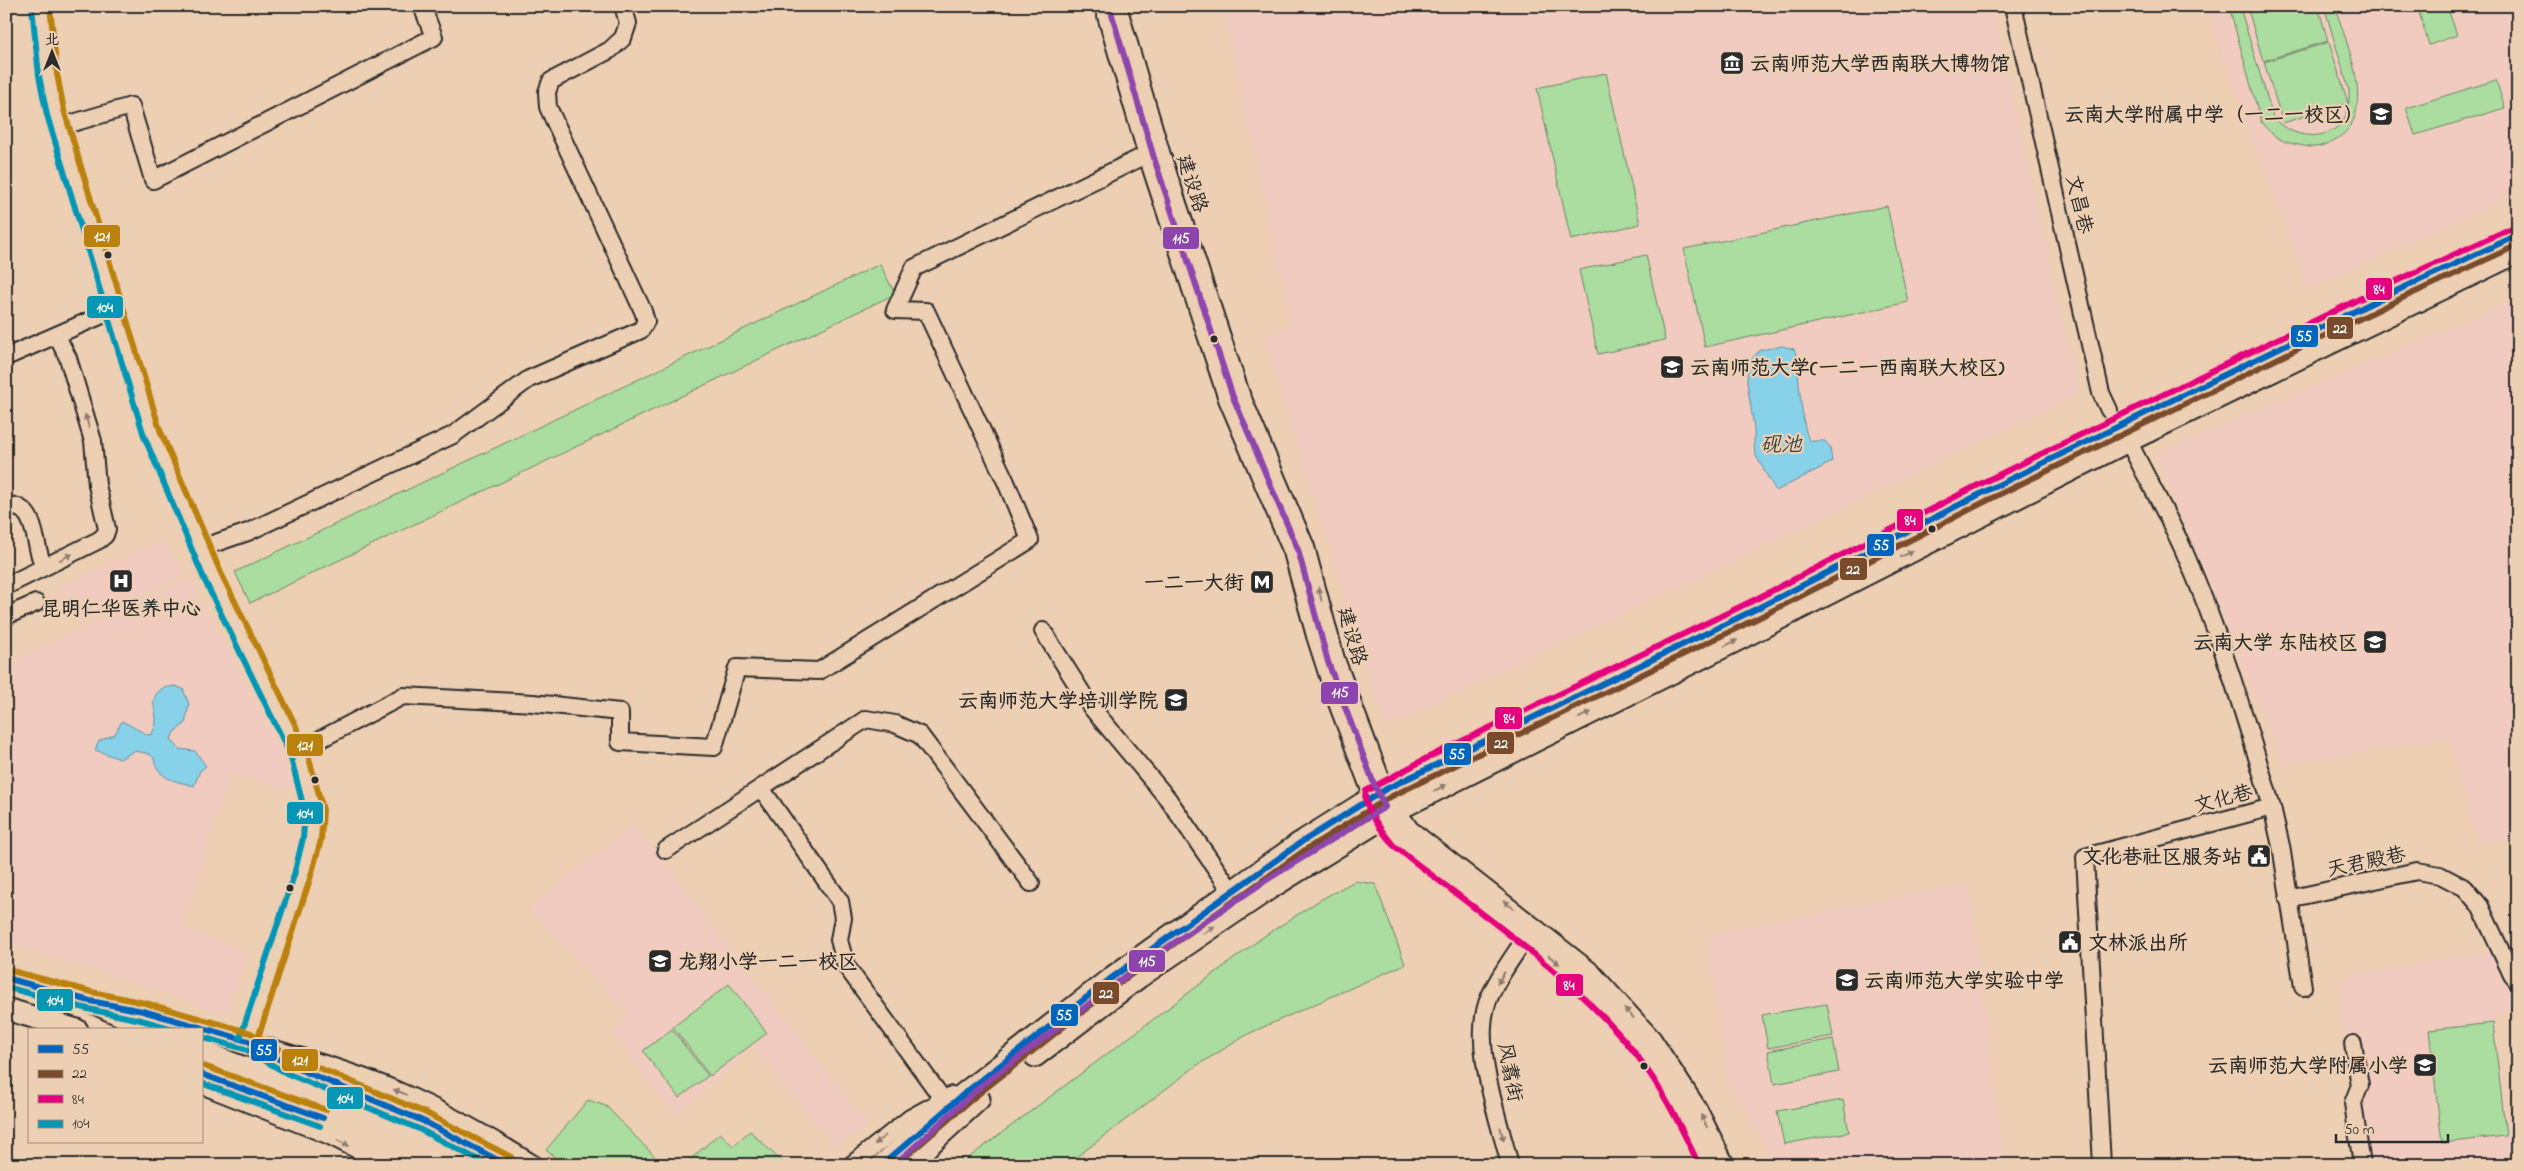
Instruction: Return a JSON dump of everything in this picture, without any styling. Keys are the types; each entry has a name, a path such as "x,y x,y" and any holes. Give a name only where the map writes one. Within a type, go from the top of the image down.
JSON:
{"main road":[{"path":"882,1165 966,1092 1110,979 1300,843 1379,793 1754,610 1994,487 2394,292 2518,235"},
{"path":"907,1165 986,1093 1140,977 1270,888 1390,813 1741,638 2119,426 2518,252"},
{"path":"6,978 90,1001 144,1011 248,1041 289,1065 423,1121 507,1165"},
{"path":"90,1001 149,1028"},
{"path":"6,1009 70,1028"},
{"path":"202,1051 226,1062 305,1089 384,1126 460,1165"},
{"path":"202,1057 226,1062"},
{"path":"202,1074 320,1117 427,1165"}],"street":[{"path":"41,6 48,75 59,128 116,309 146,416 201,548 298,751 308,779 314,812 312,839 302,877 248,1041 325,1064 407,1095 489,1136 535,1165"},
{"path":"59,128 132,106 153,180 434,37 422,6"},
{"path":"201,548 248,532 453,435 529,379 641,330 646,321 643,311 548,107 546,92 551,81 610,50 623,38 628,23 623,6"},
{"name":"建设路","path":"1103,6 1146,155 1227,399 1292,552 1334,698 1390,813 1399,839 1581,982 1642,1048 1685,1116 1709,1165"},
{"name":"建设路","path":"1118,6 1162,155 1241,394 1306,547 1336,659 1379,793"},
{"name":"文昌巷","path":"2013,6 2102,393 2119,426"},
{"path":"298,751 403,696 533,702 620,712 620,742 714,747 737,668 819,671 1030,540 1006,482 926,311 895,310 914,268 1146,155"},
{"path":"6,357 116,309"},
{"path":"6,586 100,540 105,535 107,529 97,485 93,441 68,358 57,336"},
{"name":"文化巷","path":"2102,1165 2084,857 2272,807 2228,661 2214,624 2183,550 2119,426"},
{"path":"6,504 24,508 28,514 37,552 44,568"},
{"path":"6,616 36,603"},
{"path":"1043,631 1091,707 1168,799 1232,892"},
{"path":"666,850 866,719 895,724 920,735 1031,883"},
{"path":"761,788 840,901 843,918 839,940 846,966 942,1098"},
{"path":"2272,807 2281,846 2303,987"},
{"name":"建设路","path":"1390,813 1591,972 1653,1039 1698,1108 1726,1165"},
{"name":"天君殿巷","path":"2288,899 2417,871 2440,875 2465,888 2480,906 2512,975 2518,982"},
{"name":"风翥街","path":"1510,1165 1482,1049 1483,1022 1489,996 1526,937"},
{"path":"2353,1044 2360,1085 2353,1103 2362,1165"},
{"path":"202,1085 330,1136 387,1165"},
{"path":"851,1165 902,1123 942,1098 966,1092"}],"shaded area":[{"name":"云南师范大学(一二一西南联大校区)","path":"1223,6 1993,6 2079,395 1386,727 1263,338 1291,324"},
{"name":"云南大学附属中学（一二一校区）","path":"2205,6 2507,6 2518,37 2518,192 2308,290"},
{"name":"云南大学 东陆校区","path":"2518,298 2518,839 2481,844 2471,823 2450,738 2283,765 2156,454"},
{"name":"昆明仁华医养中心","path":"165,538 183,576 78,624 60,586"},
{"path":"191,577 199,596 30,675 198,599 214,622 290,767 294,791 230,773 182,928 247,950 227,1015 128,980 6,943 6,664"},
{"name":"龙翔小学一二一校区","path":"634,824 868,1126 836,1147 752,1048 676,1116 611,1033 628,1014 528,908"},
{"name":"云南师范大学实验中学","path":"1969,884 2004,1165 1773,1165 1768,1151 1728,1084 1708,934"},
{"name":"云南师范大学附属小学","path":"2493,951 2518,990 2518,1009 2495,1015 2513,1165 2355,1165 2353,1085 2339,999 2343,978"}],"green space":[{"path":"2229,6 2242,6 2241,11 2273,117 2289,130 2299,134 2320,135 2330,132 2338,126 2345,117 2348,107 2349,90 2324,6 2335,6 2356,76 2358,94 2356,111 2350,126 2338,138 2317,147 2294,144 2277,138 2261,122"},
{"path":"2247,6 2318,6 2328,41 2263,61"},
{"path":"2417,6 2447,6 2457,35 2429,45"},
{"path":"2329,42 2348,103 2283,123 2264,62"},
{"path":"1606,73 1640,224 1571,240 1537,88"},
{"path":"2496,80 2505,108 2415,135 2406,108"},
{"path":"1887,206 1908,302 1705,347 1684,249"},
{"path":"1646,255 1665,340 1598,354 1579,270"},
{"path":"880,264 895,294 250,603 235,572"},
{"path":"1355,881 1375,884 1405,964 1250,1033 1196,1066 1066,1165 959,1165 1263,937 1320,900"},
{"path":"729,984 767,1033 710,1076 673,1027"},
{"path":"1827,1004 1833,1036 1768,1048 1762,1015"},
{"path":"2493,1023 2506,1136 2442,1143 2429,1030"},
{"path":"672,1029 708,1076 679,1098 643,1051"},
{"path":"1833,1039 1839,1072 1774,1084 1768,1051"},
{"path":"588,1100 606,1106 663,1165 564,1165 546,1150"},
{"path":"1843,1100 1849,1132 1784,1144 1777,1111"},
{"path":"750,1131 785,1165 684,1165 720,1133 733,1146"}],"water":[{"name":"砚池","path":"1782,346 1794,349 1797,356 1801,401 1807,435 1810,441 1825,441 1830,447 1832,462 1776,491 1756,456 1747,382 1748,363 1760,350"},
{"path":"175,686 183,689 189,704 185,724 174,732 171,739 179,749 195,751 206,766 200,771 194,786 164,776 157,768 154,758 149,754 134,751 120,759 95,750 99,741 115,734 122,721 148,735 152,734 156,725 155,696 163,688"}],"transit line":[{"name":"121","path":"50,6 57,74 64,110 160,430 221,573 306,747 323,810 321,840 310,879 256,1044"},
{"name":"104","path":"32,7 39,76 47,115 144,436 205,581 290,754 305,813 303,838 294,875 240,1038"},
{"name":"115","path":"901,1159 981,1086 1134,970 1265,881 1385,807 1374,784 1328,662 1298,550 1233,397 1154,158 1110,8"},
{"name":"84","path":"1699,1165 1662,1093 1635,1053 1610,1024 1520,943 1393,845 1379,827 1370,811 1365,797 1366,791 1429,757 1750,602 1990,479 2390,284 2514,227"},
{"name":"55","path":"882,1165 966,1092 1110,979 1300,843 1386,789 1754,610 1994,487 2394,292 2518,235"},
{"name":"22","path":"896,1165 972,1099 1115,986 1305,850 1390,797 1758,618 1998,495 2398,300 2518,245"},
{"name":"121","path":"8,970 92,992 145,1003 251,1033 293,1057 426,1113 511,1157"},
{"name":"55","path":"6,978 90,1001 143,1011 248,1041 289,1065 423,1121 507,1165"},
{"name":"104","path":"6,987 170,1028"},
{"name":"104","path":"202,1037 245,1049 286,1073 419,1129 488,1165"},
{"name":"121","path":"204,1066 326,1110"},
{"name":"55","path":"202,1074 323,1118"},
{"name":"104","path":"202,1083 320,1126"}],"place":[{"name":"云南师范大学西南联大博物馆","path":"1732,63"},
{"name":"云南大学附属中学（一二一校区）","path":"2381,114"},
{"name":"云南师范大学(一二一西南联大校区)","path":"1672,367"},
{"name":"昆明仁华医养中心","path":"121,581"},
{"name":"一二一大街","path":"1262,582"},
{"name":"云南大学 东陆校区","path":"2375,642"},
{"name":"云南师范大学培训学院","path":"1176,700"},
{"name":"文化巷社区服务站","path":"2259,856"},
{"name":"文林派出所","path":"2070,942"},
{"name":"龙翔小学一二一校区","path":"660,961"},
{"name":"云南师范大学实验中学","path":"1847,980"},
{"name":"云南师范大学附属小学","path":"2425,1065"}]}
